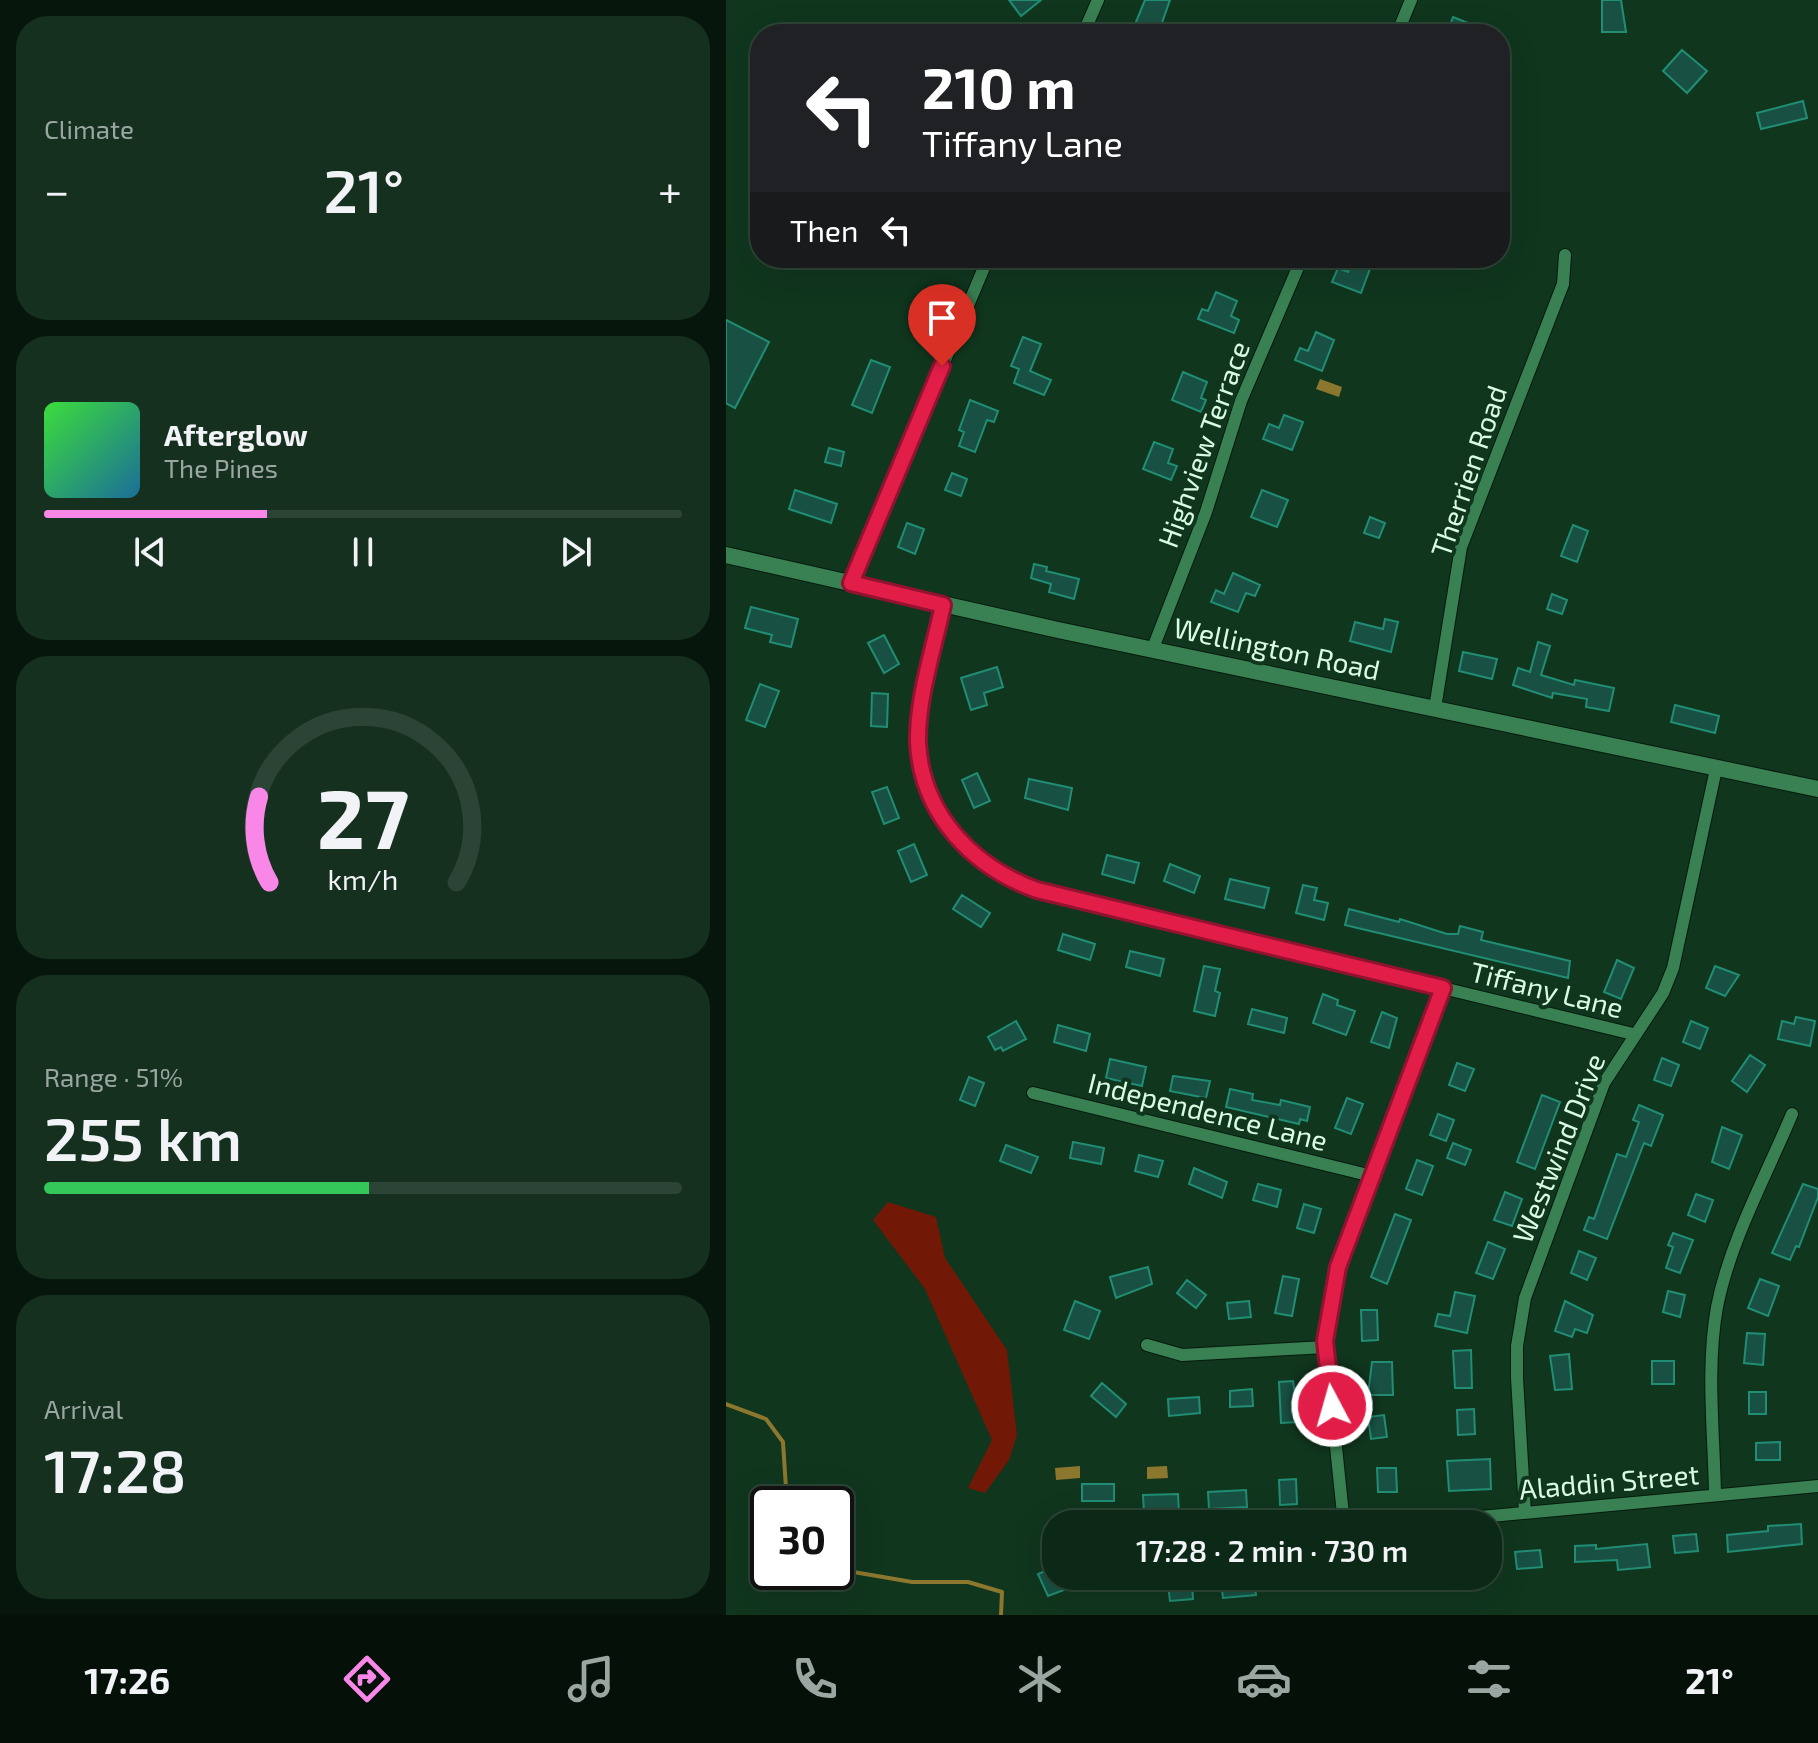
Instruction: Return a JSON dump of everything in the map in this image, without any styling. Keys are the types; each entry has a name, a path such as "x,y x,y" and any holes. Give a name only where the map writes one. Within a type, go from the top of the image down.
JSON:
{"main road":[{"name":"Wellington Road","path":"726,555 943,605 1818,789"}],"street":[{"path":"1087,24 1098,0"},
{"path":"1401,24 1411,0"},
{"name":"Therrien Road","path":"1435,708 1461,547 1563,284 1565,255"},
{"path":"851,583 984,268"},
{"name":"Highview Terrace","path":"1153,648 1206,512 1241,401 1298,268"},
{"name":"Tiffany Lane","path":"943,605 922,708 918,745 924,777 937,808 977,860 1004,878 1037,890 1633,1034"},
{"name":"Westwind Drive","path":"1525,1513 1517,1378 1521,1315 1604,1083 1633,1034 1663,993 1673,968 1716,769"},
{"path":"1343,1510 1326,1347 1338,1267 1443,988"},
{"name":"Independence Lane","path":"1033,1093 1372,1176"},
{"path":"1715,1495 1712,1366 1718,1304 1736,1247 1792,1114"},
{"path":"1147,1345 1182,1355 1326,1347"},
{"name":"Aladdin Street","path":"1502,1515 1818,1486"}],"shaded area":[{"path":"1320,379 1342,387 1339,397 1316,389"},
{"path":"888,1202 936,1217 945,1258 1007,1350 1017,1435 1009,1460 985,1493 968,1488 992,1440 925,1289 873,1220"},
{"path":"1080,1466 1080,1478 1056,1480 1055,1468"},
{"path":"1167,1466 1168,1478 1147,1479 1147,1467"}],"building":[{"path":"1009,0 1041,0 1021,16"},
{"path":"1145,0 1170,0 1162,24 1135,24"},
{"path":"1602,0 1621,0 1626,32 1602,32"},
{"path":"1453,17 1470,24 1451,24"},
{"path":"1682,50 1707,71 1687,93 1663,71"},
{"path":"1803,101 1807,118 1761,129 1757,113"},
{"path":"1338,268 1348,272 1350,268 1370,268 1361,293 1332,282"},
{"path":"1216,292 1237,301 1231,316 1239,320 1234,333 1198,319 1202,309 1208,311"},
{"path":"726,320 769,342 735,408 726,403"},
{"path":"1316,332 1334,340 1322,371 1295,360 1300,348 1308,351"},
{"path":"1023,337 1041,344 1030,371 1051,380 1044,395 1014,383 1019,369 1011,366"},
{"path":"871,360 890,367 872,413 852,405"},
{"path":"1183,372 1207,382 1201,398 1206,400 1201,412 1172,400"},
{"path":"970,400 998,411 994,422 987,420 975,452 959,446 964,432 959,430"},
{"path":"1284,415 1303,422 1292,450 1263,439 1269,424 1279,428"},
{"path":"1154,442 1173,449 1168,463 1177,466 1171,480 1143,469"},
{"path":"829,448 844,452 841,466 825,462"},
{"path":"952,473 967,479 961,496 945,490"},
{"path":"795,490 837,504 831,523 789,509"},
{"path":"1262,490 1288,500 1277,527 1251,517"},
{"path":"1370,517 1385,523 1379,538 1364,533"},
{"path":"907,523 924,529 915,554 898,547"},
{"path":"1573,525 1588,531 1577,562 1561,556"},
{"path":"1034,564 1047,567 1046,571 1079,579 1074,599 1049,592 1051,584 1031,578"},
{"path":"1233,573 1260,585 1255,596 1246,593 1238,612 1211,602 1216,590 1224,594"},
{"path":"1552,594 1567,600 1562,614 1547,609"},
{"path":"751,607 798,619 791,647 770,642 772,635 745,628"},
{"path":"1385,619 1398,622 1391,652 1350,641 1355,622 1383,629"},
{"path":"884,635 899,664 884,673 868,643"},
{"path":"1538,642 1550,646 1541,675 1574,685 1575,680 1614,688 1609,711 1586,707 1587,699 1553,693 1552,698 1513,685 1518,668 1530,672"},
{"path":"1463,652 1497,659 1492,679 1459,671"},
{"path":"997,667 1003,687 984,693 987,705 971,710 961,678"},
{"path":"760,684 779,691 765,727 746,720"},
{"path":"872,693 888,694 887,727 871,726"},
{"path":"1675,705 1719,716 1715,733 1671,722"},
{"path":"977,773 990,801 974,808 962,780"},
{"path":"1029,779 1072,788 1068,810 1025,798"},
{"path":"887,787 899,818 884,824 872,792"},
{"path":"914,844 927,875 911,882 898,851"},
{"path":"1107,855 1139,863 1134,883 1102,874"},
{"path":"1170,864 1200,876 1194,893 1164,881"},
{"path":"1230,879 1269,888 1264,908 1225,899"},
{"path":"1303,885 1317,888 1314,900 1328,903 1324,920 1296,913"},
{"path":"962,895 990,913 981,927 953,909"},
{"path":"1349,909 1399,922 1400,919 1447,934 1458,934 1460,926 1483,932 1481,940 1570,961 1568,978 1345,925"},
{"path":"1063,934 1095,944 1090,960 1058,950"},
{"path":"1130,951 1164,959 1160,976 1126,967"},
{"path":"1617,960 1634,968 1621,999 1604,992"},
{"path":"1204,966 1220,969 1215,991 1220,993 1215,1016 1194,1011"},
{"path":"1715,966 1739,975 1725,996 1706,988"},
{"path":"1323,994 1338,1000 1337,1005 1355,1011 1346,1035 1313,1023"},
{"path":"1252,1009 1287,1018 1284,1033 1248,1024"},
{"path":"1382,1012 1397,1018 1389,1048 1371,1042"},
{"path":"1796,1017 1815,1021 1810,1046 1778,1039 1782,1021 1794,1024"},
{"path":"1016,1021 1026,1039 1003,1051 1001,1047 995,1050 988,1037"},
{"path":"1691,1021 1708,1028 1700,1049 1683,1042"},
{"path":"1058,1025 1090,1034 1086,1051 1054,1042"},
{"path":"1750,1055 1765,1065 1747,1092 1732,1081"},
{"path":"1662,1058 1679,1065 1671,1086 1654,1080"},
{"path":"1110,1059 1146,1067 1142,1086 1106,1078"},
{"path":"1457,1063 1474,1069 1465,1091 1449,1085"},
{"path":"1173,1076 1210,1081 1206,1098 1170,1091"},
{"path":"969,1077 984,1083 975,1106 960,1100"},
{"path":"1230,1089 1253,1094 1252,1100 1280,1105 1281,1100 1310,1107 1307,1121 1300,1119 1299,1124 1226,1107"},
{"path":"1542,1095 1560,1102 1535,1169 1517,1162"},
{"path":"1347,1098 1363,1104 1351,1134 1335,1128"},
{"path":"1639,1105 1663,1115 1651,1146 1644,1143 1607,1239 1584,1230 1589,1217 1594,1219 1617,1154 1626,1157 1639,1122 1633,1120"},
{"path":"1438,1114 1454,1120 1446,1141 1430,1135"},
{"path":"1722,1127 1742,1135 1729,1169 1712,1162"},
{"path":"1073,1142 1104,1148 1101,1164 1070,1158"},
{"path":"1453,1143 1471,1150 1465,1165 1447,1158"},
{"path":"1006,1145 1038,1157 1031,1173 1000,1161"},
{"path":"1139,1155 1163,1161 1158,1177 1135,1171"},
{"path":"1417,1160 1433,1166 1422,1195 1406,1189"},
{"path":"1194,1168 1227,1182 1222,1198 1189,1184"},
{"path":"1258,1184 1281,1190 1277,1207 1253,1200"},
{"path":"1803,1184 1818,1189 1818,1197 1799,1247 1796,1246 1790,1260 1772,1253"},
{"path":"1505,1192 1522,1199 1512,1226 1494,1220"},
{"path":"1696,1194 1713,1200 1705,1222 1688,1215"},
{"path":"1304,1204 1321,1209 1314,1233 1297,1228"},
{"path":"1395,1214 1411,1220 1387,1284 1371,1277"},
{"path":"1673,1233 1693,1240 1680,1273 1666,1268 1673,1247 1668,1245"},
{"path":"1488,1242 1505,1249 1493,1279 1476,1273"},
{"path":"1579,1251 1596,1258 1587,1280 1571,1273"},
{"path":"1148,1267 1152,1284 1116,1298 1110,1277"},
{"path":"1283,1276 1299,1279 1292,1316 1275,1313"},
{"path":"1760,1279 1779,1286 1768,1316 1748,1308"},
{"path":"1187,1280 1206,1295 1196,1308 1177,1293"},
{"path":"1668,1291 1685,1295 1680,1317 1663,1312"},
{"path":"1455,1292 1475,1296 1467,1333 1435,1326 1438,1314 1450,1316"},
{"path":"1075,1301 1100,1311 1089,1339 1064,1330"},
{"path":"1249,1301 1251,1317 1229,1319 1227,1303"},
{"path":"1565,1301 1593,1315 1587,1333 1575,1329 1572,1337 1555,1331"},
{"path":"1361,1310 1377,1310 1378,1340 1362,1341"},
{"path":"1747,1333 1765,1334 1763,1365 1744,1363"},
{"path":"1471,1350 1472,1388 1455,1388 1453,1351"},
{"path":"1569,1354 1572,1389 1555,1390 1550,1356"},
{"path":"1652,1361 1674,1361 1674,1384 1652,1384"},
{"path":"1372,1362 1392,1362 1393,1395 1368,1395"},
{"path":"1293,1381 1299,1422 1281,1423 1279,1382"},
{"path":"1102,1383 1126,1404 1116,1417 1091,1396"},
{"path":"1252,1389 1253,1406 1230,1407 1230,1391"},
{"path":"1749,1392 1766,1392 1766,1414 1749,1414"},
{"path":"1199,1397 1200,1413 1169,1416 1168,1399"},
{"path":"1474,1409 1475,1434 1458,1435 1457,1410"},
{"path":"1384,1415 1387,1437 1371,1439 1368,1417"},
{"path":"1780,1442 1780,1460 1756,1460 1756,1443"},
{"path":"1490,1459 1491,1489 1449,1491 1447,1461"},
{"path":"1377,1468 1396,1468 1397,1492 1378,1492"},
{"path":"1296,1479 1297,1504 1280,1505 1279,1480"},
{"path":"1082,1484 1114,1484 1114,1501 1082,1501"},
{"path":"1246,1490 1247,1507 1209,1509 1208,1492"},
{"path":"1178,1494 1179,1510 1144,1510 1143,1495"},
{"path":"1801,1524 1802,1544 1728,1552 1727,1535 1768,1531 1768,1526"},
{"path":"1696,1534 1698,1551 1675,1553 1673,1536"},
{"path":"1647,1544 1650,1567 1618,1570 1617,1560 1575,1562 1575,1546 1596,1545 1596,1549"},
{"path":"1540,1550 1542,1567 1517,1569 1515,1552"},
{"path":"1045,1590 1064,1590 1048,1596"},
{"path":"1169,1590 1192,1590 1193,1599 1170,1601"},
{"path":"1222,1590 1255,1590 1256,1595 1223,1598"}],"waterway":[{"path":"726,1404 766,1419 783,1442 786,1486"},
{"path":"854,1572 912,1582 968,1582 1002,1592 1001,1615"}],"route":[{"path":"942,366 851,583 943,605 922,708 918,745 924,777 937,808 955,836 977,860 1004,878 1037,890 1443,988 1338,1267 1325,1341 1332,1406"}]}
